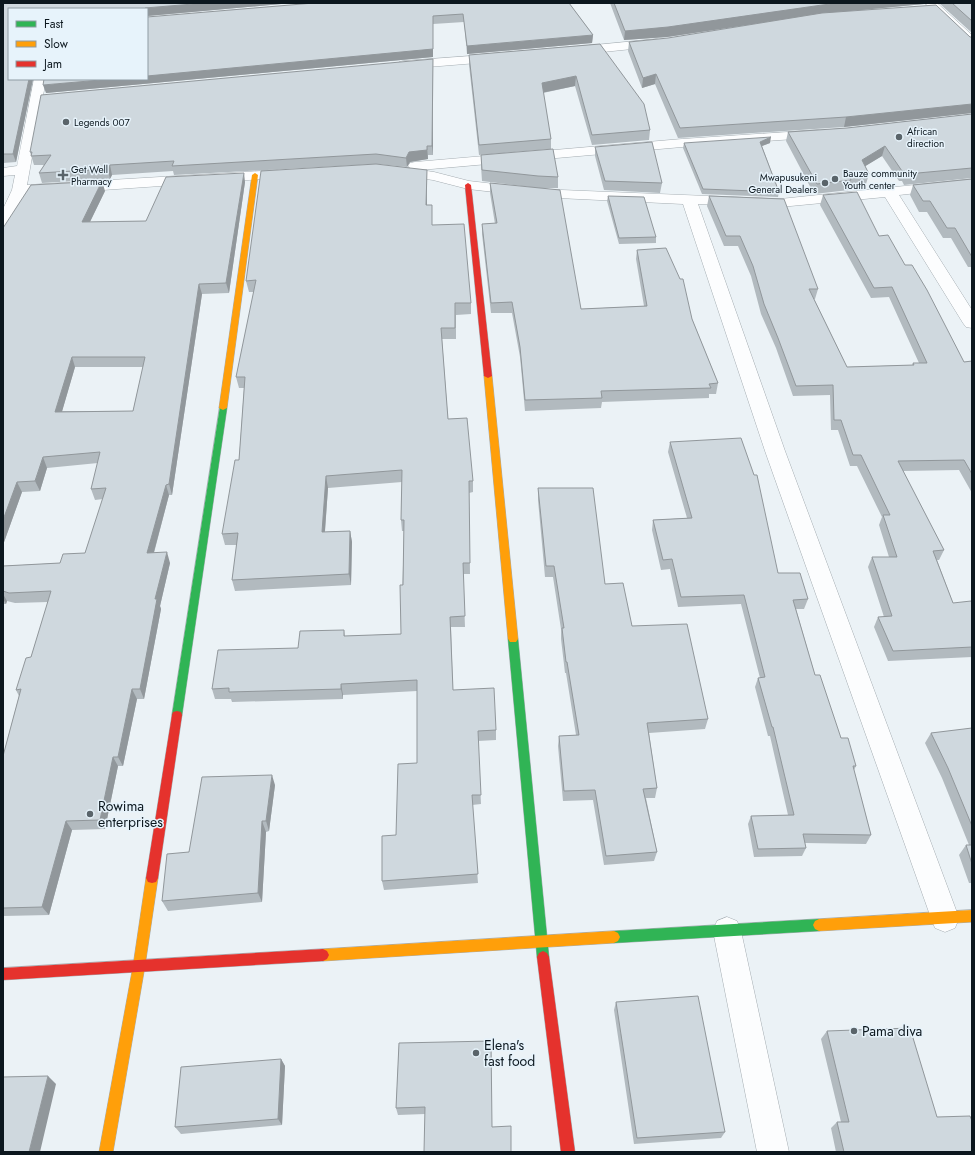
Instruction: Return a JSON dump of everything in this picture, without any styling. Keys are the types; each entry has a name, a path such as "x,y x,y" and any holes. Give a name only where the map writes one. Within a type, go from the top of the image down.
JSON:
{"street":[{"path":"929,7 972,42"},
{"path":"564,52 667,42"},
{"path":"390,67 511,57"},
{"path":"3,226 19,190 40,80"},
{"path":"37,100 53,99"},
{"path":"829,133 682,142 431,164 386,170 434,176 468,185 536,193 689,200 780,202 972,183"},
{"path":"3,172 24,170"},
{"path":"19,190 88,187 293,173"},
{"path":"106,1152 139,966 220,428 256,175"},
{"path":"468,185 495,446 541,942 568,1152"},
{"path":"889,192 972,323"},
{"path":"689,200 775,451 945,918"},
{"path":"3,974 972,916"},
{"path":"727,931 773,1152"}],"building":[{"path":"3,3 205,3 145,8 8,8 8,80 29,80 13,154 3,154"},
{"path":"314,3 569,3 593,35 467,46 463,14 433,16 433,49 148,76 148,17"},
{"path":"614,3 839,3 668,27 625,31"},
{"path":"952,3 972,3 972,21"},
{"path":"936,5 970,37 972,37 972,104 846,117 680,128 656,74 643,78 629,42 668,38 822,13"},
{"path":"600,44 644,104 650,130 592,135 576,76 542,83 551,139 479,145 469,55"},
{"path":"433,59 432,146 427,146 427,150 409,152 406,158 376,154 172,166 174,161 110,165 108,169 39,173 51,155 31,156 32,152 30,152 41,95"},
{"path":"44,80 100,80 43,85"},
{"path":"972,114 972,168 907,174 905,171 902,171 885,146 862,160 869,174 849,176 851,180 817,184 788,132 847,128"},
{"path":"771,137 760,142 779,192 703,189 684,143"},
{"path":"652,142 662,183 605,181 595,147"},
{"path":"553,149 558,177 482,170 481,155"},
{"path":"376,164 427,170 426,205 432,205 432,225 464,224 471,303 455,303 455,328 441,328 448,419 467,418 473,481 469,481 470,563 463,563 465,616 450,617 453,690 494,688 496,730 478,731 481,795 472,795 478,874 382,881 382,836 396,835 398,764 417,763 417,680 341,684 341,689 229,692 229,688 212,689 218,650 298,648 300,631 344,630 344,636 401,634 400,585 403,585 404,520 401,520 402,470 326,476 322,532 350,531 349,574 232,580 238,533 222,534 235,460 239,460 245,377 236,377 256,280 246,281 261,171"},
{"path":"244,173 226,283 199,284 169,484 166,485 147,553 167,552 155,599 157,599 140,689 132,689 118,757 113,757 100,820 66,821 42,907 3,908 3,756 21,689 16,690 26,658 31,657 51,591 9,593 3,591 3,566 60,563 63,554 85,553 106,488 91,489 100,452 43,457 35,481 17,482 3,520 3,228 31,185 102,181 82,222 146,221 166,177","holes":["72,357 145,357 133,411 55,412"]},
{"path":"972,179 972,257 955,228 947,228 930,201 923,201 913,185"},
{"path":"490,183 560,190 581,309 647,306 637,250 666,248 680,279 683,279 692,319 718,383 709,384 711,388 601,391 602,398 525,400 520,347 512,302 491,303 482,224 497,223"},
{"path":"857,192 879,236 888,235 905,265 912,265 927,290 964,362 972,361 972,474 964,460 898,461 944,550 933,551 953,603 971,601 972,603 972,647 893,651 878,617 892,616 872,557 897,557 883,515 890,515 861,455 853,455 841,420 834,420 833,385 796,386 764,304 753,266 740,236 726,236 709,196 784,199 818,289 809,289 847,367 914,365 913,363 927,363 892,287 874,288 823,195"},
{"path":"608,196 644,197 656,237 619,238"},
{"path":"741,438 754,475 757,475 778,573 800,573 808,599 793,600 815,675 820,675 841,738 848,738 856,766 853,766 871,835 803,834 806,848 758,849 751,816 794,815 773,727 758,678 765,677 744,595 681,597 672,559 663,560 653,520 692,518 670,442"},
{"path":"538,488 593,488 605,584 623,583 632,626 687,624 708,719 647,723 657,788 643,789 657,852 606,856 595,790 564,791 559,736 579,735 566,662 562,628 564,628 554,566 546,566"},
{"path":"972,728 972,826 948,768 931,733"},
{"path":"272,775 266,821 262,821 258,893 162,901 167,854 189,852 202,777"},
{"path":"966,845 972,845 972,864"},
{"path":"698,996 725,1132 637,1138 616,1002"},
{"path":"910,1028 937,1117 970,1116 972,1121 972,1152 844,1152 837,1122 849,1122 827,1031"},
{"path":"491,1041 492,1127 511,1126 511,1152 424,1152 425,1107 396,1108 399,1043"},
{"path":"281,1059 278,1119 175,1127 181,1067"},
{"path":"48,1076 29,1152 3,1152 3,1077"}],"traffic: fast":[{"path":"177,715 223,408"},
{"path":"513,639 543,957"},
{"path":"614,937 819,925"}],"traffic: slow":[{"path":"223,408 255,175"},
{"path":"488,376 513,639"},
{"path":"106,1152 139,966 152,878"},
{"path":"819,925 972,916"},
{"path":"323,955 614,937"}],"traffic: jam":[{"path":"468,185 488,376"},
{"path":"152,878 177,715"},
{"path":"3,974 323,955"},
{"path":"543,957 568,1152"}],"place":[{"name":"Legends 007","path":"66,122"},
{"name":"African direction","path":"899,137"},
{"name":"Get Well Pharmacy","path":"63,175"},
{"name":"Bauze community Youth center","path":"835,179"},
{"name":"Mwapusukeni General Dealers","path":"825,183"},
{"name":"Rowima enterprises","path":"90,814"},
{"name":"Pama diva","path":"854,1031"},
{"name":"Elena's fast food","path":"476,1053"}]}
